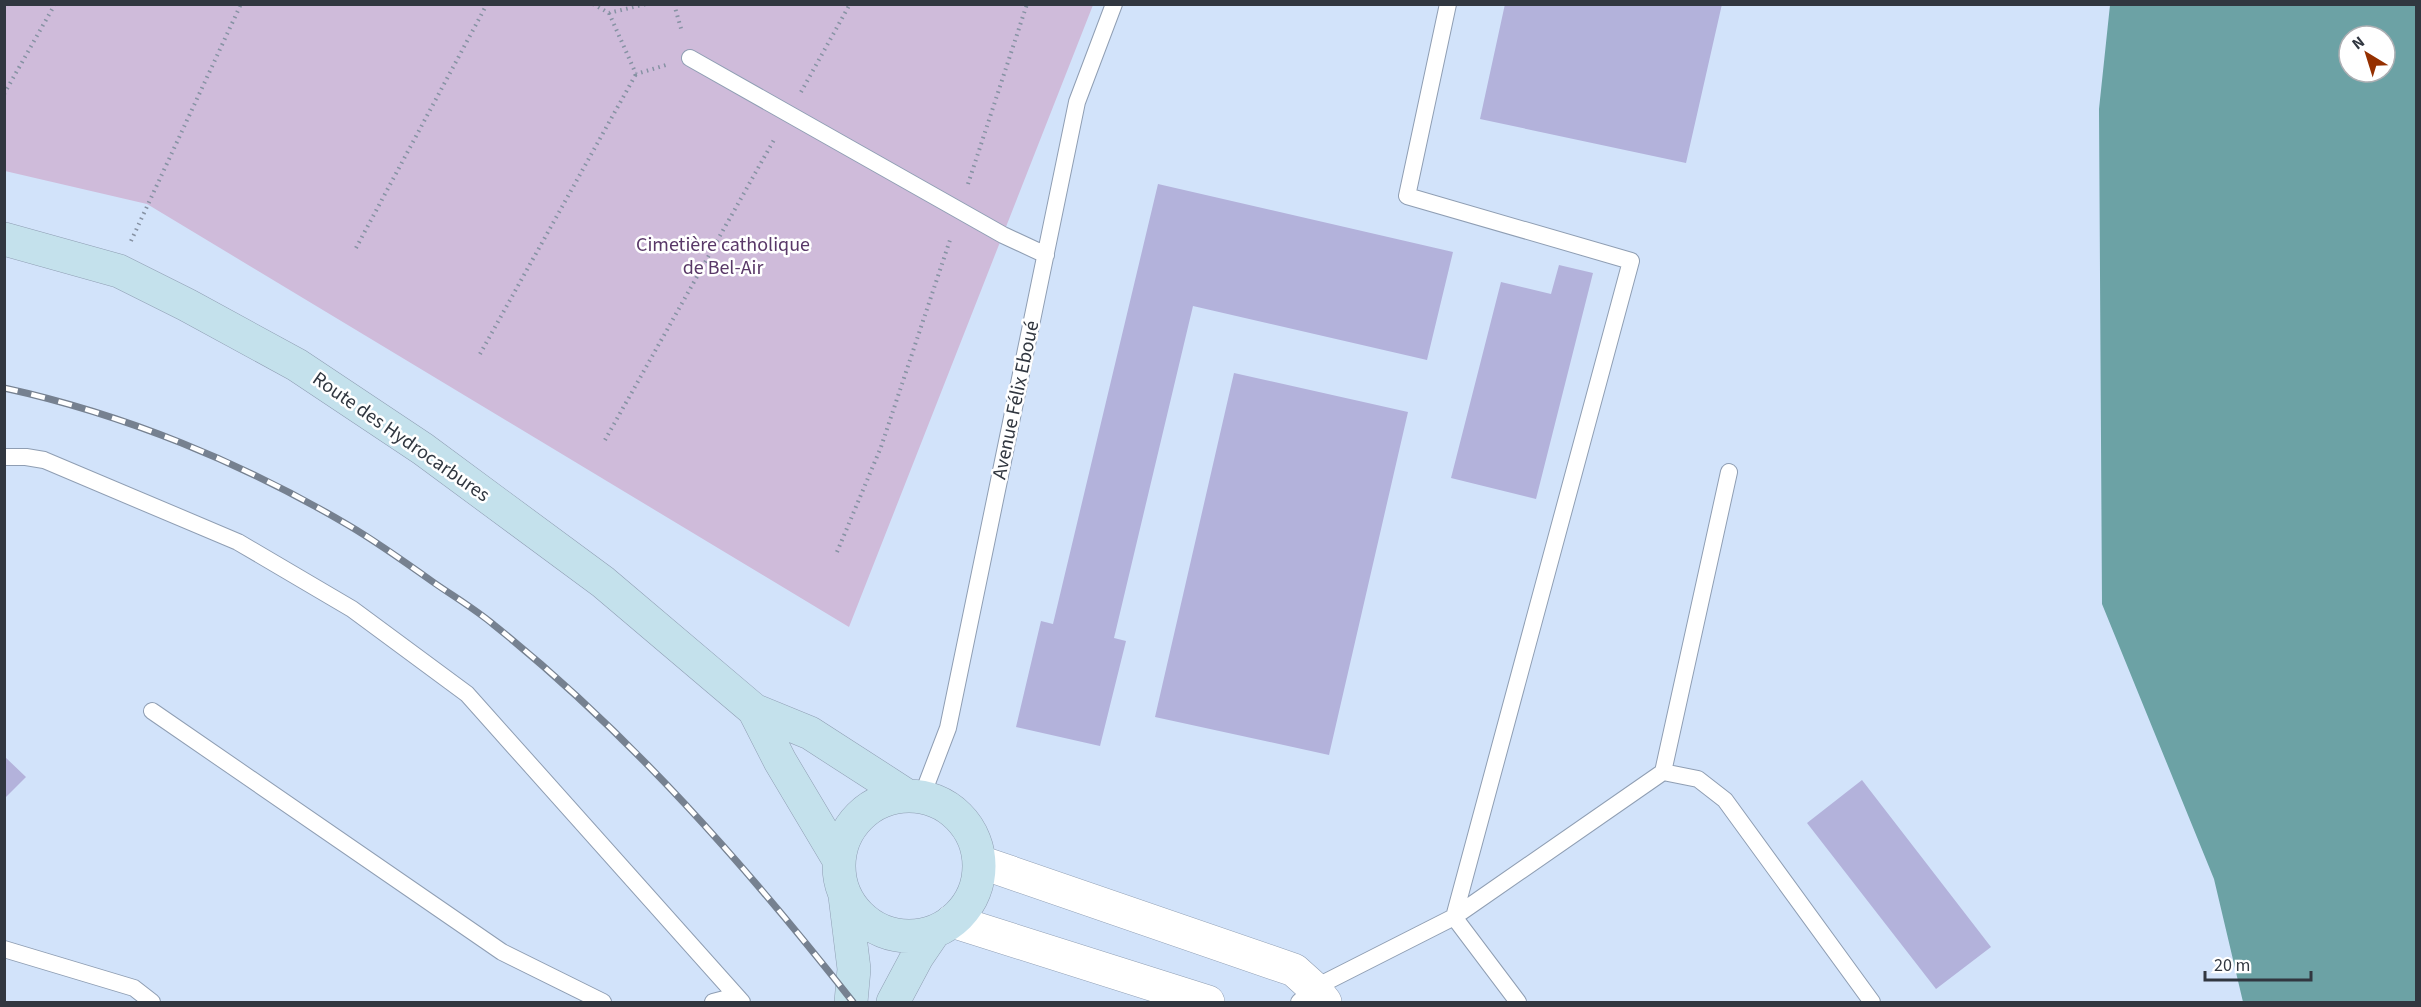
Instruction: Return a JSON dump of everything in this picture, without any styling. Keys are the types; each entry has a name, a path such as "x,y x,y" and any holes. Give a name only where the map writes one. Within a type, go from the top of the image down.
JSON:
{"street":[{"name":"Route des Hydrocarbures","path":"4,238 119,271 187,304 297,365 423,449 603,582 754,710 810,734 914,795"},
{"name":"Route des Hydrocarbures","path":"754,710 780,761 838,860"},
{"path":"852,1002 854,969 845,896 839,879 838,860 843,841 853,822 868,808 886,799 914,795 944,804 962,819 974,839 980,862 977,885 967,905 943,927 917,957 898,1001"},
{"path":"980,862 1294,970 1313,998"},
{"path":"845,896 857,914 873,927 892,934 913,936 943,927 1208,1002"}],"lane":[{"name":"Avenue Félix Eboué","path":"914,795 948,728 1077,102 1114,4"},
{"path":"1448,4 1407,196 1631,261 1454,917"},
{"path":"690,58 1003,235 1046,255"},
{"path":"4,457 44,460 238,542 352,609 467,694 739,999"},
{"path":"1313,998 1454,917 1663,772 1729,472"},
{"path":"152,711 502,952 603,1002"},
{"path":"1663,772 1698,779 1725,800 1872,1002"},
{"path":"1454,917 1518,1002"},
{"path":"4,950 134,988 152,1002"},
{"path":"713,1002 739,999"}],"path":[{"path":"4,94 55,4"},
{"path":"119,271 147,204 241,4"},
{"path":"356,248 487,4"},
{"path":"593,4 609,13 636,74"},
{"path":"609,13 646,4"},
{"path":"605,440 850,4"},
{"path":"837,552 881,447 1027,4"},
{"path":"480,354 636,74 690,58"}],"green space":[{"name":"Cimetière catholique de Bel-Air","path":"5,5 1093,5 849,627 147,204 5,171"}],"shaded area":[{"path":"2110,5 2416,5 2416,1002 2243,1002 2214,879 2102,604 2099,109"}],"building":[{"path":"1505,4 1722,4 1686,163 1480,119"},
{"path":"1158,184 1453,252 1427,360 1193,306 1114,638 1126,641 1100,746 1016,727 1041,621 1053,624"},
{"path":"1559,265 1593,273 1536,499 1451,478 1501,282 1551,294"},
{"path":"1234,373 1408,412 1329,755 1155,717"},
{"path":"4,756 26,777 4,799"},
{"path":"1862,780 1991,947 1936,989 1807,823"}],"railway":[{"path":"4,388 138,426 225,461 308,502 359,532 479,614 544,667 639,756 771,901 853,1002"}]}
